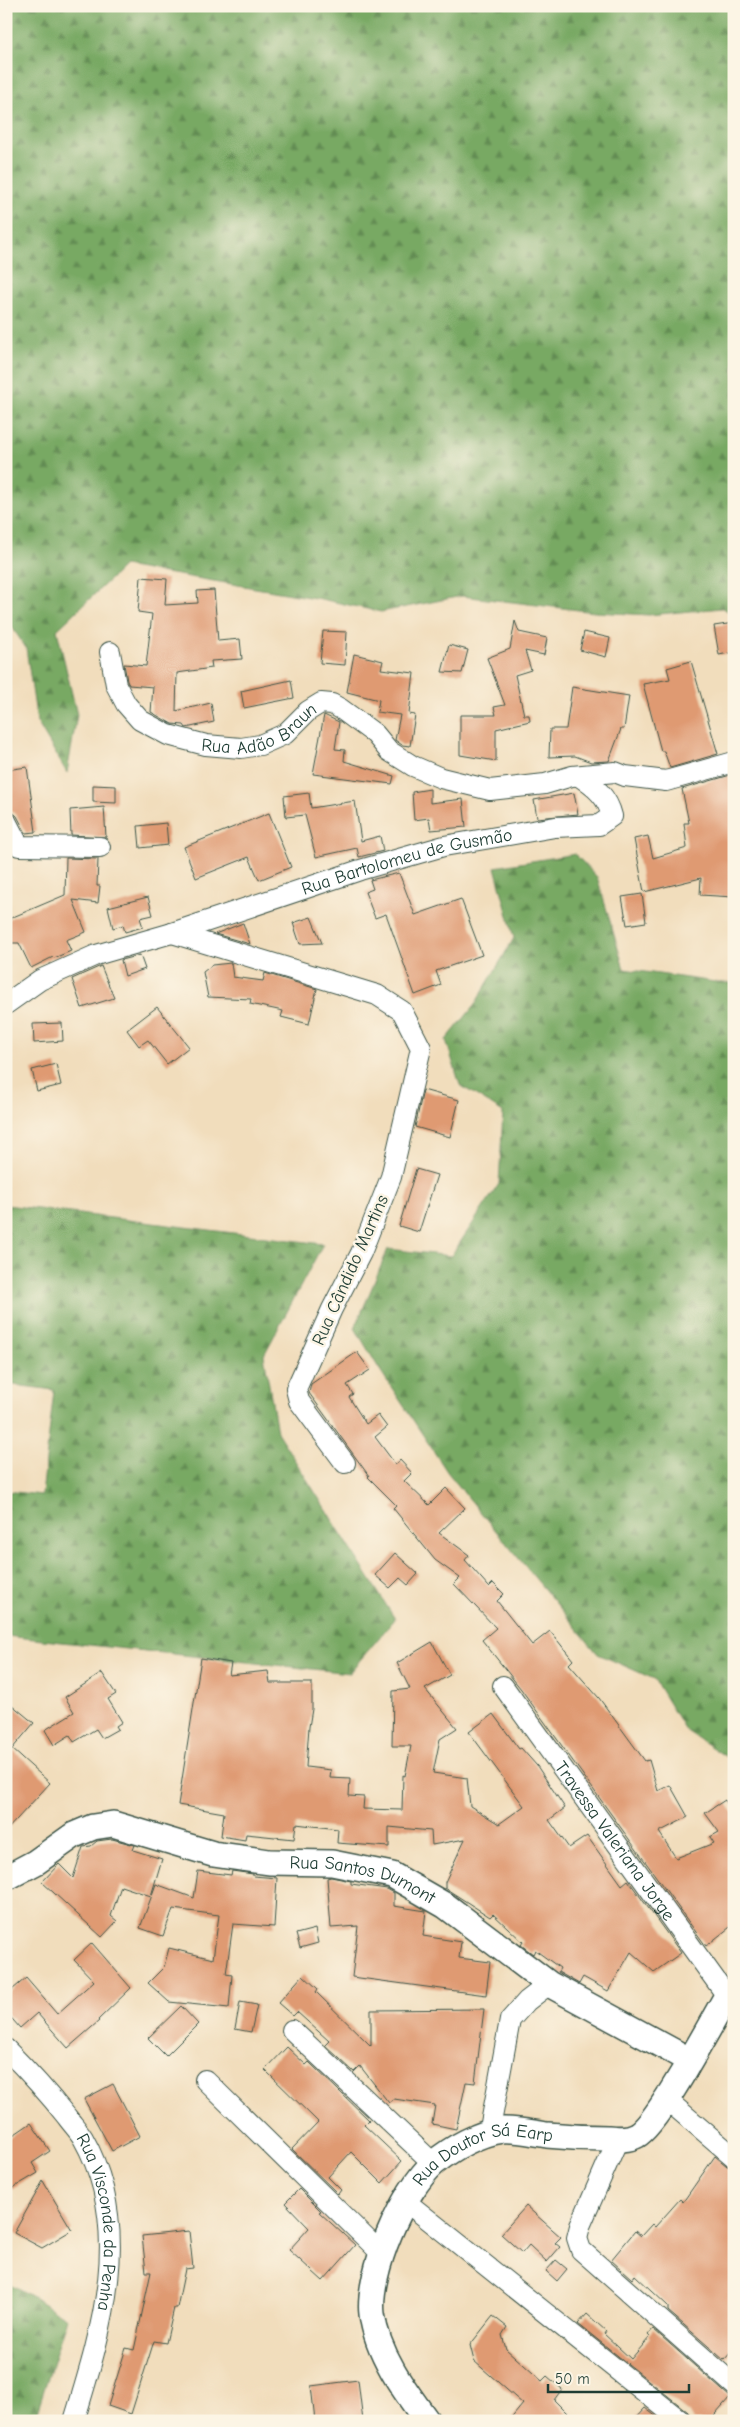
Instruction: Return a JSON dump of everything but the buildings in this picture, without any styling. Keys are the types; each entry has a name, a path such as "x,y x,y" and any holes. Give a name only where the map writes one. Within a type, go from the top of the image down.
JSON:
{"main road":[{"name":"Rua Santos Dumont","path":"6,1878 36,1862 74,1836 93,1827 113,1824 213,1854 269,1862 332,1863 392,1875 446,1906 549,1984 689,2060"},
{"name":"Rua Doutor Sá Earp","path":"427,2421 400,2383 381,2345 372,2313 374,2287 382,2254 405,2202 434,2164 466,2142 489,2134 503,2130 579,2138 628,2138 642,2132 666,2099 731,1993"}],"street":[{"name":"Rua Adão Braun","path":"110,652 116,685 126,704 140,720 168,735 206,745 241,748 260,745 285,734 308,711 322,703 332,704 375,734 389,751 413,766 441,778 490,790 545,784 579,776"},
{"path":"579,776 615,772 626,776 666,781 734,762"},
{"name":"Rua Bartolomeu de Gusmão","path":"6,1004 40,980 96,955 172,933 360,870 444,846 554,827 599,826 612,816 609,802 597,789 579,776"},
{"path":"6,821 19,846 100,848"},
{"name":"Rua Cândido Martins","path":"172,933 378,995 402,1011 421,1048 391,1177 361,1253 332,1309 296,1390 299,1401 345,1463"},
{"name":"Travessa Valeriana Jorge","path":"503,1686 731,1993"},
{"path":"489,2134 510,2020 527,2001 549,1984"},
{"path":"292,2030 434,2164"},
{"name":"Rua Visconde da Penha","path":"6,2049 41,2085 83,2138 99,2177 110,2228 109,2288 92,2364 74,2421"},
{"path":"206,2080 382,2254"},
{"path":"666,2099 728,2152"},
{"path":"618,2138 584,2215 577,2238 581,2250 734,2385"},
{"path":"405,2202 681,2421"}],"green space":[{"path":"6,6 734,6 734,614 722,608 649,615 595,612 462,596 381,612 321,599 124,566 57,630 77,715 67,773 37,722 26,648 6,618"},
{"path":"575,854 597,877 624,969 722,983 734,983 734,1762 685,1730 654,1679 598,1654 448,1473 378,1367 355,1328 388,1249 451,1256 499,1184 503,1112 460,1085 446,1040 474,1006 514,938 495,867"},
{"path":"6,1205 323,1244 264,1355 277,1432 395,1619 349,1673 6,1636 6,1491 42,1495 54,1390 6,1384"},
{"path":"6,2281 67,2318 34,2421 6,2421"}]}
